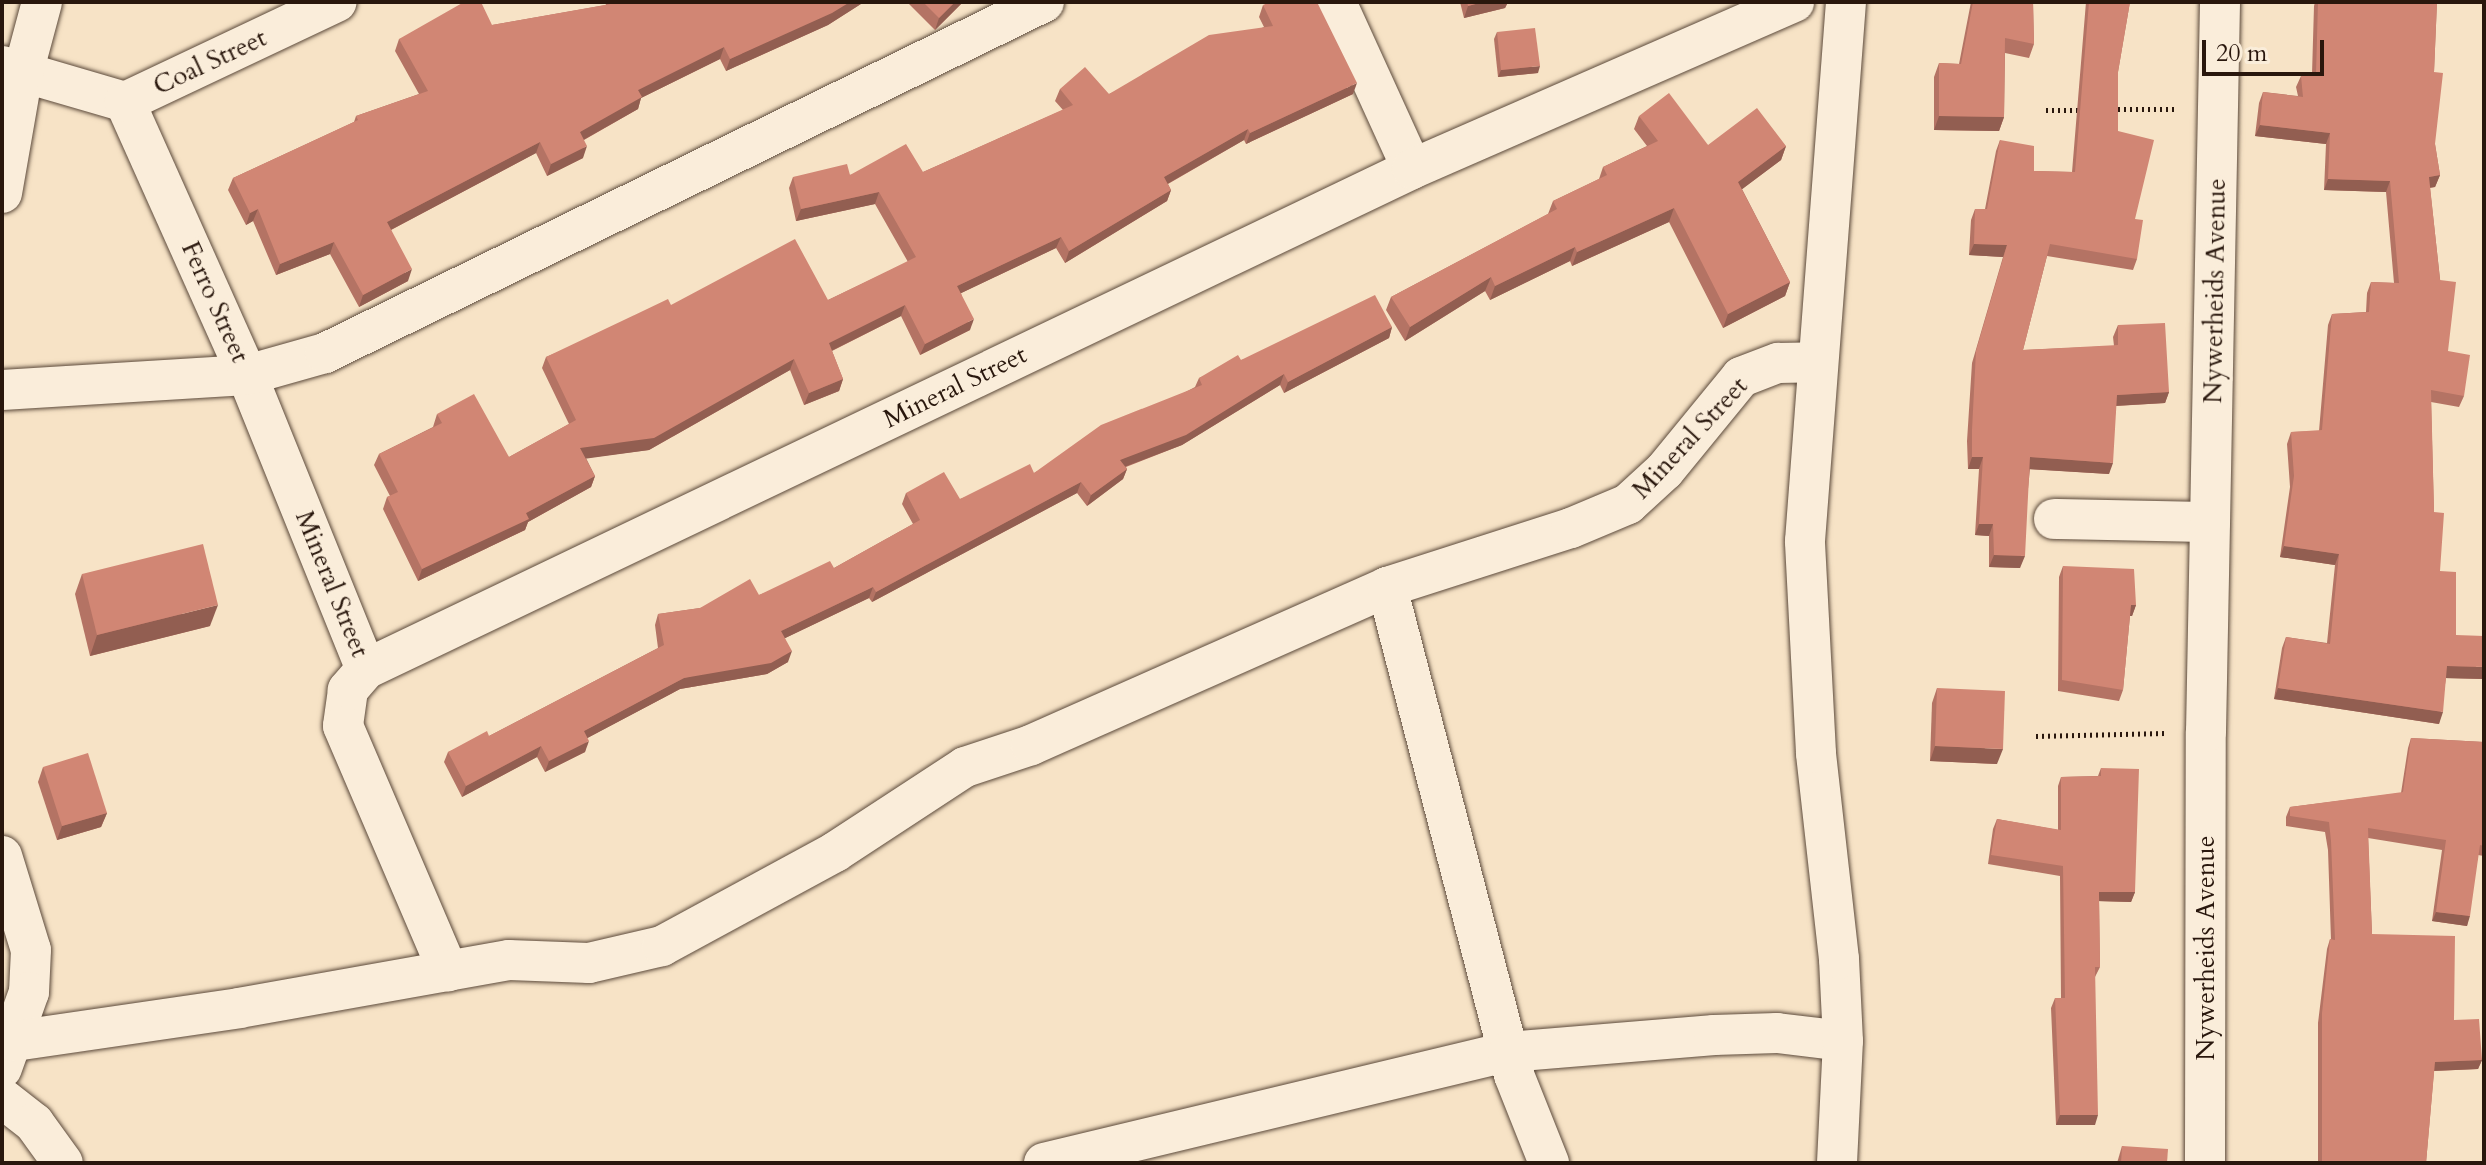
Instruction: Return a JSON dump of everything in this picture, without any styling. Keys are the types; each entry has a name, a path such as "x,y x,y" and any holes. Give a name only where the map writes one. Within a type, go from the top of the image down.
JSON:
{"street":[{"path":"2,193 13,70 42,2"},
{"name":"Coal Street","path":"125,102 337,2"},
{"path":"247,375 325,353 1044,2"},
{"path":"1336,2 1412,169"},
{"name":"Mineral Street","path":"247,375 366,669 1412,169 1794,2"},
{"path":"1837,1163 1843,1041 1807,612 1805,541 1846,2"},
{"name":"Nywerheids Avenue","path":"2205,1163 2206,732 2220,2"},
{"path":"13,70 125,102"},
{"name":"Ferro Street","path":"2,390 247,375 125,102"},
{"name":"Mineral Street","path":"8,1054 509,960 589,963 662,946 835,852 965,767 1031,745 1387,587 1571,528 1628,504 1665,470 1741,377 1778,363 1817,362"},
{"path":"2054,519 2210,522"},
{"path":"1387,587 1508,1052 1549,1163"},
{"path":"366,669 348,690 343,726 448,971"},
{"path":"2,856 31,950 29,992 8,1054"},
{"path":"1044,1163 1508,1052 1730,1034 1843,1041"},
{"path":"2,1098 34,1123 63,1163"}],"path":[{"path":"2109,109 2219,109"},
{"path":"2046,110 2093,110"},
{"path":"2036,736 2206,732"}],"building":[{"path":"464,2 481,2 492,25 616,2 850,2 730,59 724,47 638,90 642,97 580,132 587,146 551,164 540,142 387,222 412,269 363,295 334,242 280,264 258,209 250,213 233,178 358,120 356,116 428,91 399,39"},
{"path":"923,2 955,2 939,18"},
{"path":"1270,2 1317,2 1357,83 1250,133 1248,129 1164,177 1171,190 1069,251 1061,237 957,286 974,319 925,344 905,305 829,343 843,379 809,393 794,359 654,438 580,448 595,476 526,513 529,519 422,569 387,497 398,492 379,454 442,423 437,414 474,394 509,457 576,420 546,357 668,299 671,305 795,239 828,300 916,257 879,192 801,209 793,177 847,164 850,175 906,144 923,172 1073,105 1060,89 1085,67 1109,94 1209,35 1273,26 1263,5"},
{"path":"1973,2 2033,2 2034,44 2005,38 2004,117 1939,116 1939,63 1961,64"},
{"path":"2089,2 2130,2 2118,72 2118,131 2154,140 2135,219 2143,220 2137,259 2050,244 2023,350 2118,345 2118,325 2165,323 2169,392 2117,395 2113,463 2030,457 2025,556 1994,555 1993,524 1979,524 1983,457 1972,457 1972,430 1976,351 2007,245 1974,244 1975,209 1987,209 2000,140 2034,146 2034,171 2075,172"},
{"path":"2318,2 2437,2 2434,72 2443,73 2435,144 2440,175 2429,177 2440,280 2456,282 2448,351 2470,355 2464,396 2431,390 2434,512 2444,513 2440,571 2456,572 2456,635 2484,636 2484,667 2447,666 2443,712 2278,688 2286,637 2330,644 2339,554 2284,546 2294,476 2291,432 2322,430 2332,314 2369,312 2371,282 2399,283 2390,181 2328,179 2330,133 2260,125 2263,92 2303,97 2301,76 2316,74"},
{"path":"1535,28 1540,66 1501,70 1497,32"},
{"path":"1669,93 1708,145 1757,108 1786,146 1738,182 1790,282 1728,314 1674,208 1577,252 1575,247 1495,286 1491,277 1410,327 1391,297 1557,209 1553,201 1607,175 1603,167 1658,141 1639,116"},
{"path":"1375,295 1392,327 1288,382 1284,374 1186,435 1120,460 1127,469 1091,495 1081,482 876,592 873,587 781,631 792,651 771,663 684,678 584,731 589,741 549,761 541,746 466,786 448,752 487,731 489,736 664,645 658,614 700,608 750,579 759,595 830,561 834,568 920,520 906,493 944,472 960,499 1030,464 1034,473 1101,425 1202,385 1199,378 1238,355 1241,360"},
{"path":"203,544 218,605 97,635 82,574"},
{"path":"2063,566 2134,569 2136,605 2131,605 2123,690 2062,680"},
{"path":"1937,688 2005,691 2003,749 1935,746"},
{"path":"2411,738 2484,742 2484,846 2480,845 2470,916 2436,912 2446,840 2368,828 2372,934 2455,936 2454,1020 2479,1019 2482,1060 2435,1062 2426,1163 2322,1163 2322,1013 2330,939 2335,940 2331,841 2329,822 2290,816 2290,807 2403,792"},
{"path":"88,753 107,813 62,826 43,767"},
{"path":"2101,768 2139,769 2135,892 2099,892 2100,967 2095,967 2098,1115 2060,1115 2055,998 2065,998 2063,866 1991,855 1997,819 2061,830 2061,777 2101,776"},
{"path":"2122,1146 2168,1149 2167,1163 2121,1163"}]}
